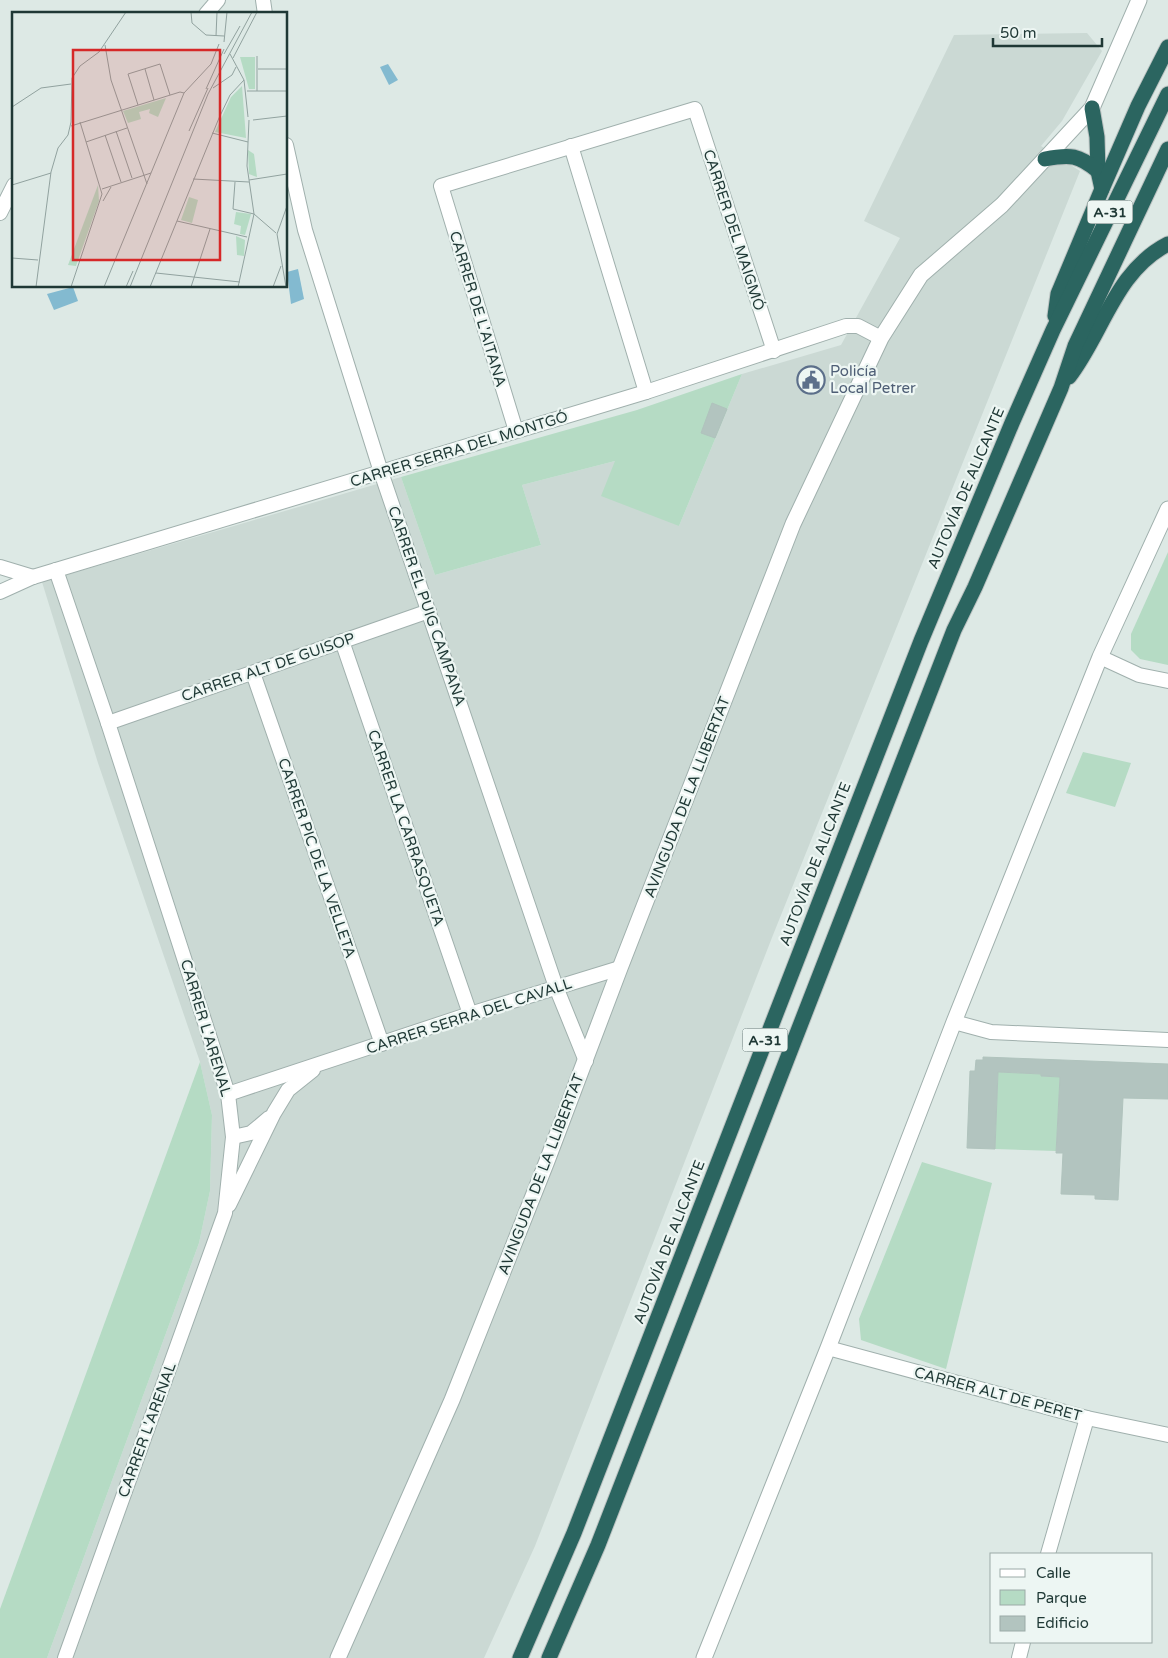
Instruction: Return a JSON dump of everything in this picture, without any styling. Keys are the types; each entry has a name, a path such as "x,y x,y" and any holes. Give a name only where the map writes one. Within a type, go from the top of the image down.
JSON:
{"highway":[{"path":"1053,330 1058,294 1138,106 1168,47"},
{"name":"AUTOVÍA DE ALICANTE","path":"520,1658 578,1524 921,642 1012,423 1053,330 1168,94"},
{"path":"1092,108 1097,137 1098,171 1102,189"},
{"name":"A-31","path":"549,1658 598,1545 954,630 975,587 1061,388 1075,346 1168,150"},
{"path":"1045,159 1076,156 1088,162 1098,171"},
{"path":"1061,388 1082,360 1106,312 1124,282 1140,264 1158,249 1168,244"}],"street":[{"path":"208,12 218,0"},
{"name":"AVINGUDA DE LA LLIBERTAT","path":"338,1658 452,1400 586,1061 620,968 793,524 881,338 921,275 1002,205 1092,108 1139,0"},
{"name":"CARRER DEL MAIGMÓ","path":"571,146 695,108 774,351"},
{"path":"571,146 646,392"},
{"name":"CARRER DE L'AITANA","path":"516,431 441,186 571,146"},
{"name":"CARRER EL PUIG CAMPANA","path":"288,154 305,230 380,472 556,987 586,1061"},
{"path":"0,213 12,189"},
{"name":"CARRER SERRA DEL MONTGÓ","path":"0,592 33,577 646,392 846,326 858,326 881,338"},
{"path":"704,1658 1100,657 1168,509"},
{"path":"0,567 33,577"},
{"name":"CARRER L'ARENAL","path":"56,570 228,1094 233,1137 225,1213 65,1658"},
{"name":"CARRER ALT DE GUISOP","path":"108,724 429,611"},
{"name":"CARRER LA CARRASQUETA","path":"342,642 470,1014"},
{"path":"1100,657 1139,675 1168,681"},
{"name":"CARRER PIC DE LA VELLETA","path":"253,673 382,1044"},
{"name":"CARRER SERRA DEL CAVALL","path":"228,1094 470,1014 620,968"},
{"path":"954,1022 991,1032 1168,1040"},
{"name":"CARRER SERRA DEL CAVALL","path":"225,1213 274,1113 288,1090 319,1064"},
{"name":"CARRER SERRA DEL CAVALL","path":"233,1137 251,1133 274,1113"},
{"name":"CARRER ALT DE PERET","path":"828,1348 1087,1418 1168,1435"},
{"path":"1048,1553 1087,1418"},
{"path":"1019,1658 1023,1643"}],"shaded area":[{"path":"1087,33 1102,51 1062,121 1041,146 1080,171 773,935 535,1546 484,1658 47,1658 199,1243 210,1191 212,1115 200,1062 98,763 42,582 401,477 435,575 541,545 522,485 615,461 679,526 742,374 841,345 900,238 864,221 954,35"}],"green space":[{"path":"742,374 679,526 601,496 615,461 522,485 541,545 435,575 401,477 637,410"},
{"path":"1168,552 1168,665 1140,659 1131,650 1131,634"},
{"path":"1083,752 1131,763 1115,807 1066,793"},
{"path":"200,1062 212,1115 210,1191 199,1243 47,1658 0,1658 0,1609"},
{"path":"998,1072 1060,1077 1056,1151 995,1149"},
{"path":"922,1162 992,1183 946,1369 861,1340 859,1319"}],"water":[{"path":"388,64 398,80 389,85 380,67"},
{"path":"298,269 304,299 291,304 288,280 288,272"},
{"path":"73,288 78,301 54,310 47,294"}],"building":[{"path":"712,403 727,409 715,438 701,433"},
{"path":"983,1057 1168,1064 1168,1099 1123,1098 1118,1200 1095,1199 1095,1195 1061,1194 1063,1153 1056,1153 1060,1077 998,1072 995,1149 967,1148 970,1071 975,1071 976,1060 983,1060"}],"place":[{"name":"Policía Local Petrer","path":"811,380"}]}
